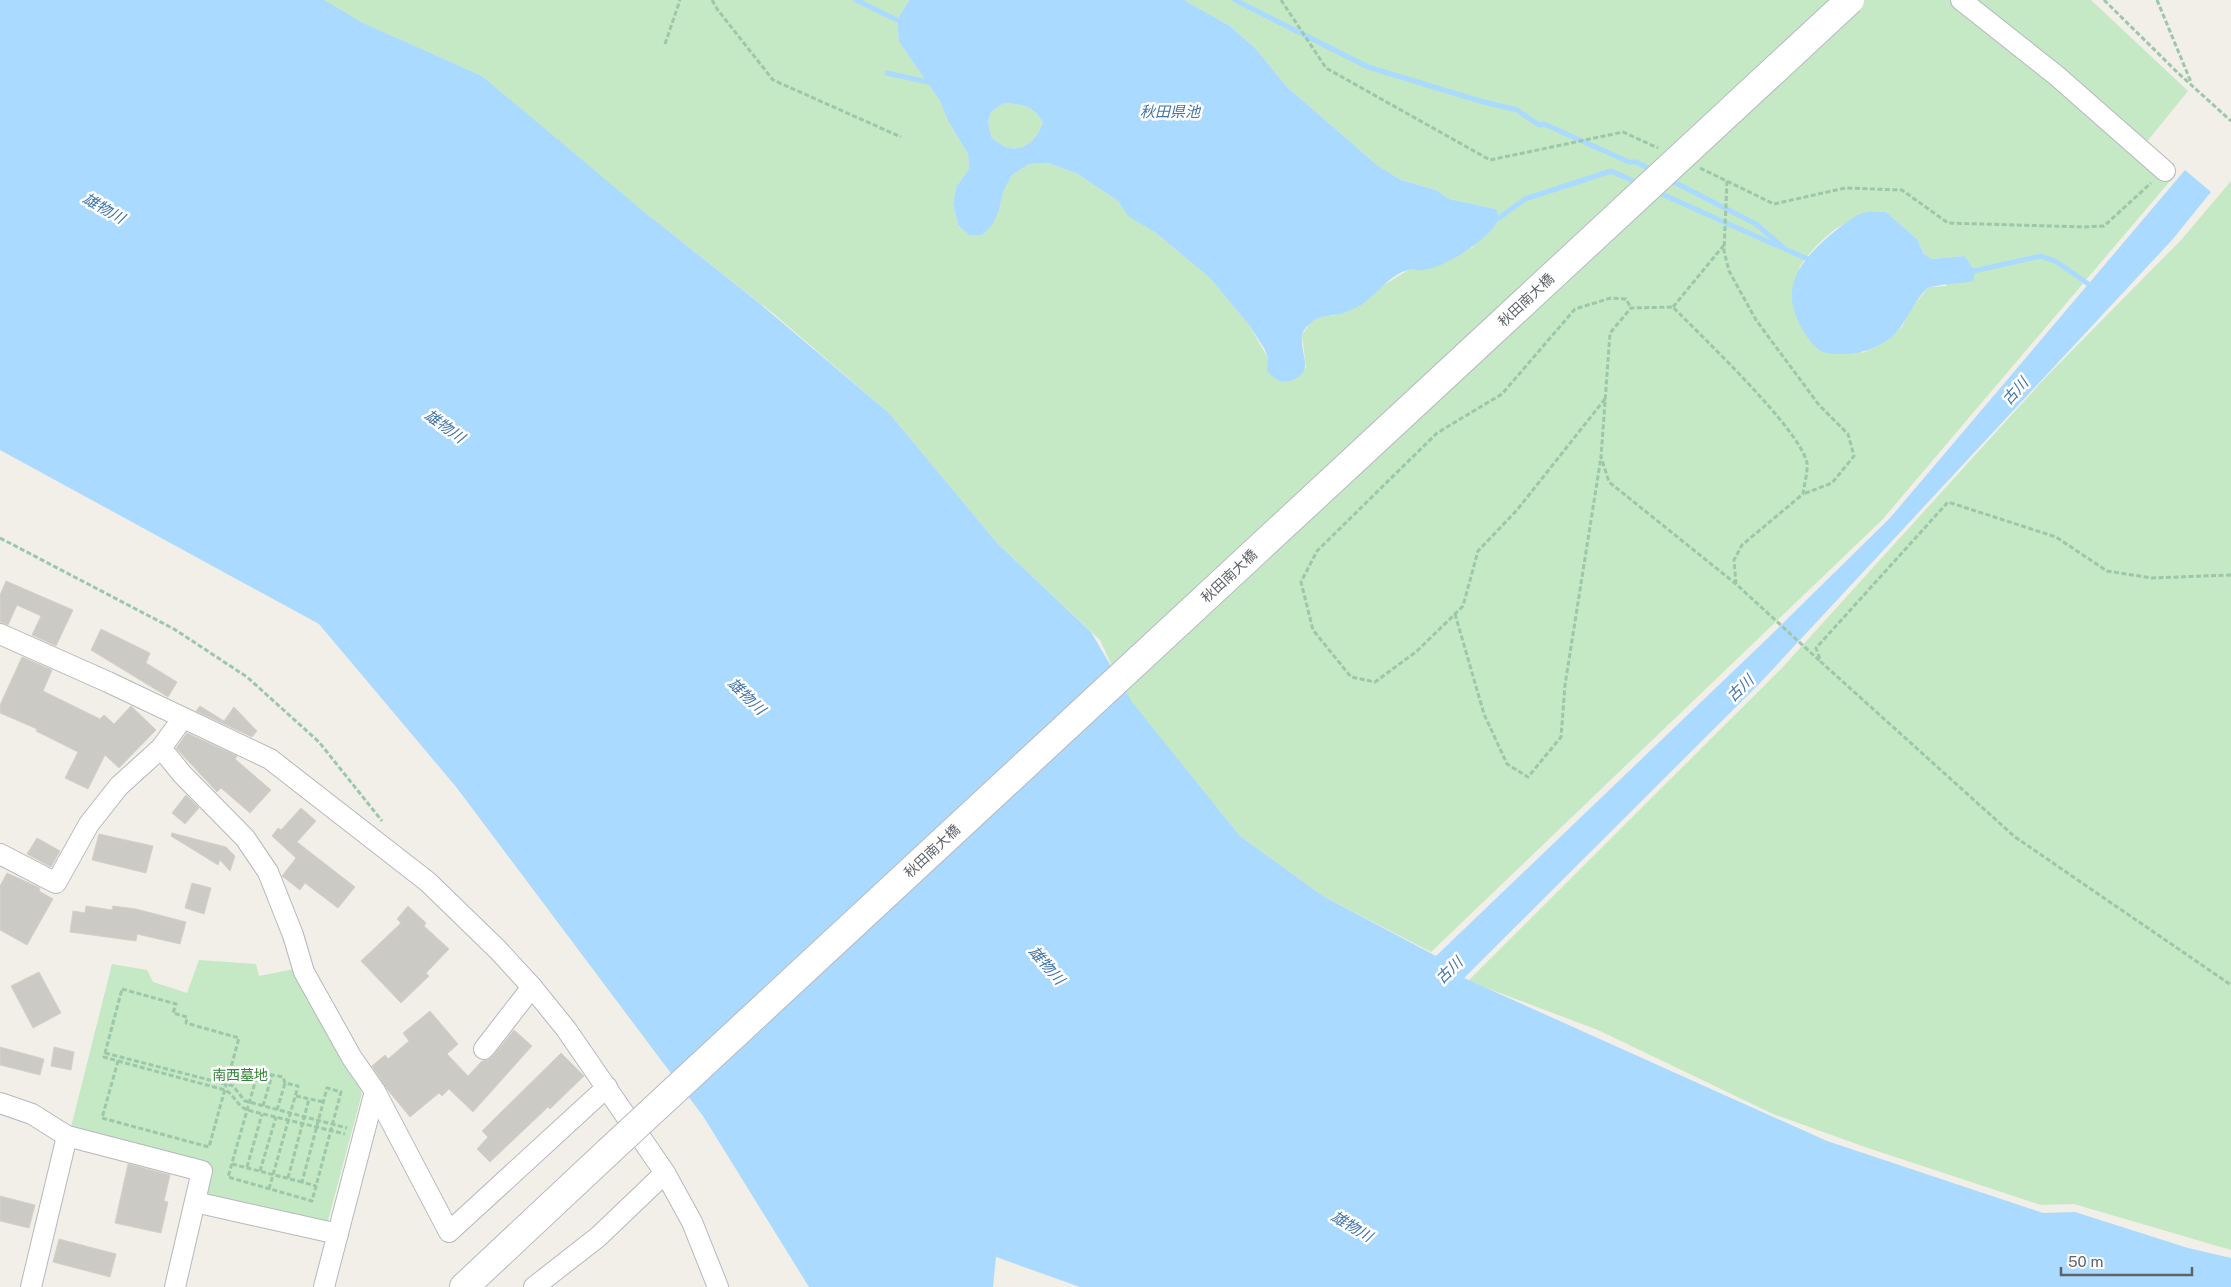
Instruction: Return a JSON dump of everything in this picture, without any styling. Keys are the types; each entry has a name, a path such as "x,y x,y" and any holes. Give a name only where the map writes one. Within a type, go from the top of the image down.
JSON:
{"street":[{"name":"秋田南大橋","path":"464,1287 1850,0"},
{"path":"1961,0 2058,76 2164,171"},
{"path":"0,634 270,759 428,882 498,950 532,987 566,1029 665,1173 692,1222 718,1287"},
{"path":"0,854 56,883 95,817 119,786 161,748 183,718"},
{"path":"161,748 182,774 245,838 268,872 293,935 304,972 352,1058 375,1092 449,1232 607,1087"},
{"path":"484,1049 532,987"},
{"path":"324,1287 375,1092"},
{"path":"0,1103 32,1114 67,1136 202,1171 175,1287"},
{"path":"31,1287 67,1136"},
{"path":"534,1287 598,1237 665,1173"},
{"path":"195,1202 338,1234"}],"path":[{"path":"665,44 680,0"},
{"path":"712,0 773,80 901,137"},
{"path":"2104,0 2231,121"},
{"path":"2157,0 2192,85"},
{"path":"1727,182 1725,244 1729,271 1756,320 1820,405 1848,434 1854,456 1832,482 1803,494 1742,545 1734,560 1736,584"},
{"path":"1673,307 1725,244"},
{"path":"1605,399 1517,510 1478,551 1463,606 1417,651 1375,682 1351,677 1313,630 1301,582 1317,552 1438,433 1502,394 1575,309 1611,298 1626,299 1631,308"},
{"path":"1454,614 1484,714 1507,764 1528,778 1561,736 1565,685 1601,457 1610,333 1631,308 1673,307 1769,408 1795,439 1807,464 1803,494"},
{"path":"1601,457 1609,482 1736,584 2015,837 2231,985"},
{"path":"1821,662 1816,648 1948,502 2056,537 2107,571 2152,578 2231,574"},
{"path":"0,538 174,630 247,677 319,742 385,825"},
{"path":"118,1061 102,1118 209,1146 225,1090 239,1038 186,1024 187,1018 173,1014 176,1004 122,989 104,1057 225,1090 229,1092 239,1106 247,1110 351,1135"},
{"path":"105,1052 233,1086 244,1101 249,1103 353,1129"},
{"path":"277,1110 285,1083 283,1077 258,1072 228,1177 312,1201 341,1092 327,1088 302,1182"},
{"path":"263,1106 272,1075"},
{"path":"269,1188 298,1086 285,1083"},
{"path":"296,1096 324,1102"},
{"path":"288,1178 309,1099"},
{"path":"247,1167 262,1114"},
{"path":"260,1171 276,1117"},
{"path":"232,1164 316,1186"}],"green space":[{"path":"321,0 909,0 897,20 899,42 940,101 948,121 968,154 969,169 956,187 953,204 958,225 969,235 999,210 1003,192 1012,175 1029,164 1048,163 1076,173 1118,201 1129,216 1156,233 1210,278 1249,325 1268,358 1306,368 1302,335 1310,323 1321,317 1336,315 1408,270 1423,270 1433,267 1473,247 1496,209 1449,199 1436,190 1401,180 1377,165 1287,87 1256,49 1230,26 1184,0 2091,0 2188,91 2145,144 2176,174 1882,520 1431,952 1323,896 1240,836 1125,694 1100,640 997,543 889,413 774,314 621,194 482,76 347,16","holes":["1886,212 1917,239 1925,255 1932,259 1964,256 1946,286 1929,287 1912,307 1902,327 1882,344 1862,353 1799,268 1825,237 1838,227 1865,217"]},
{"path":"1005,103 1017,104 1031,109 1043,122 1035,138 1026,145 1015,148 1007,147 992,138 988,121 989,117 994,110"},
{"path":"2231,181 2231,1250 2074,1204 2041,1205 1865,1147 1773,1114 1598,1030 1468,981 1781,669 2045,378 2182,239"},
{"name":"南西墓地","path":"199,960 256,964 259,976 299,968 350,1065 362,1093 326,1228 203,1197 211,1169 70,1131 112,964 147,970 153,982 187,993"}],"water":[{"path":"0,0 324,0 361,22 482,76 643,211 758,302 889,413 997,543 1091,632 1132,702 1240,836 1323,896 1436,956 1771,635 1890,518 2185,170 2211,192 2172,240 1759,684 1464,978 1827,1141 2043,1213 2075,1212 2188,1248 2231,1258 2231,1287 1080,1287 996,1257 993,1287 809,1287 703,1116 457,788 319,624 0,450"},
{"name":"秋田県池","path":"909,0 1184,0 1230,26 1256,49 1287,87 1377,165 1401,180 1436,190 1449,199 1496,209 1499,218 1495,226 1477,243 1454,258 1432,268 1410,270 1394,276 1359,306 1344,313 1316,319 1304,330 1302,336 1305,363 1303,373 1290,381 1280,381 1267,371 1268,358 1264,348 1249,325 1210,278 1156,233 1128,216 1118,201 1076,173 1048,163 1029,164 1012,175 1003,192 999,210 992,225 982,235 969,235 958,225 953,204 956,187 969,169 968,154 948,121 940,101 899,42 897,20","holes":["1005,103 1027,107 1035,112 1043,122 1035,138 1026,145 1015,148 1007,147 992,138 988,121 989,117 994,110"]},
{"path":"1866,212 1886,212 1917,239 1924,254 1932,259 1964,256 1975,271 1973,281 1928,288 1892,337 1878,346 1862,352 1847,354 1830,354 1821,351 1805,333 1793,308 1793,284 1797,274 1810,254 1849,220"}],"building":[{"path":"6,581 73,610 56,646 32,635 41,616 17,605 8,625 0,622 0,595"},
{"path":"101,629 150,653 146,663 177,682 168,697 91,650"},
{"path":"22,657 52,670 43,691 100,719 104,715 114,724 131,706 156,730 119,768 105,755 88,789 65,778 78,752 36,731 37,729 0,713 0,705"},
{"path":"200,706 224,721 234,707 257,731 252,737 196,711"},
{"path":"187,733 237,756 235,759 271,790 250,813 221,788 217,792 176,748"},
{"path":"186,795 199,808 185,824 172,813"},
{"path":"301,808 316,821 297,842 355,887 338,908 305,883 300,890 282,876 296,858 272,836 278,828 281,830"},
{"path":"172,833 226,847 235,856 230,871 220,860 218,865 171,836"},
{"path":"99,834 153,846 146,873 92,860"},
{"path":"37,838 60,851 51,867 27,854"},
{"path":"7,873 40,888 39,891 53,899 27,945 0,930 0,886"},
{"path":"192,883 211,888 204,914 185,908"},
{"path":"86,906 112,910 113,906 136,909 186,922 180,944 137,934 136,941 70,932 73,911 85,913"},
{"path":"408,906 426,923 424,926 449,949 426,973 429,976 401,1003 361,961 401,923 397,919"},
{"path":"39,972 61,1013 33,1028 11,986"},
{"path":"430,1011 458,1044 447,1054 468,1076 482,1061 488,1060 493,1056 514,1030 532,1046 473,1112 449,1089 442,1096 439,1093 410,1117 387,1089 372,1066 385,1055 388,1059 409,1041 403,1033"},
{"path":"0,1047 44,1059 40,1075 0,1065"},
{"path":"54,1047 74,1052 71,1070 51,1066"},
{"path":"561,1053 584,1076 490,1162 477,1149 488,1137 482,1131"},
{"path":"128,1164 170,1175 164,1201 168,1202 161,1233 115,1223"},
{"path":"0,1196 35,1205 29,1228 0,1221"},
{"path":"59,1239 116,1254 110,1277 53,1262"}],"waterway":[{"path":"856,0 897,20"},
{"path":"1235,0 1368,67 1480,101 1517,110 1539,125 1544,124 1629,162 1636,162 1654,171"},
{"path":"887,73 932,83"},
{"path":"1499,218 1525,199 1611,171 1638,183"},
{"path":"1668,179 1756,224 1785,249 1810,260"},
{"path":"1655,191 1780,247"},
{"path":"1969,272 2041,256 2057,262 2094,288"}],"water label":[{"name":"雄物川","path":"104,208"},
{"name":"古川","path":"2015,391"},
{"name":"雄物川","path":"445,426"},
{"name":"古川","path":"1740,688"},
{"name":"雄物川","path":"747,696"},
{"name":"雄物川","path":"1047,965"},
{"name":"古川","path":"1449,970"},
{"name":"雄物川","path":"1352,1226"}]}
